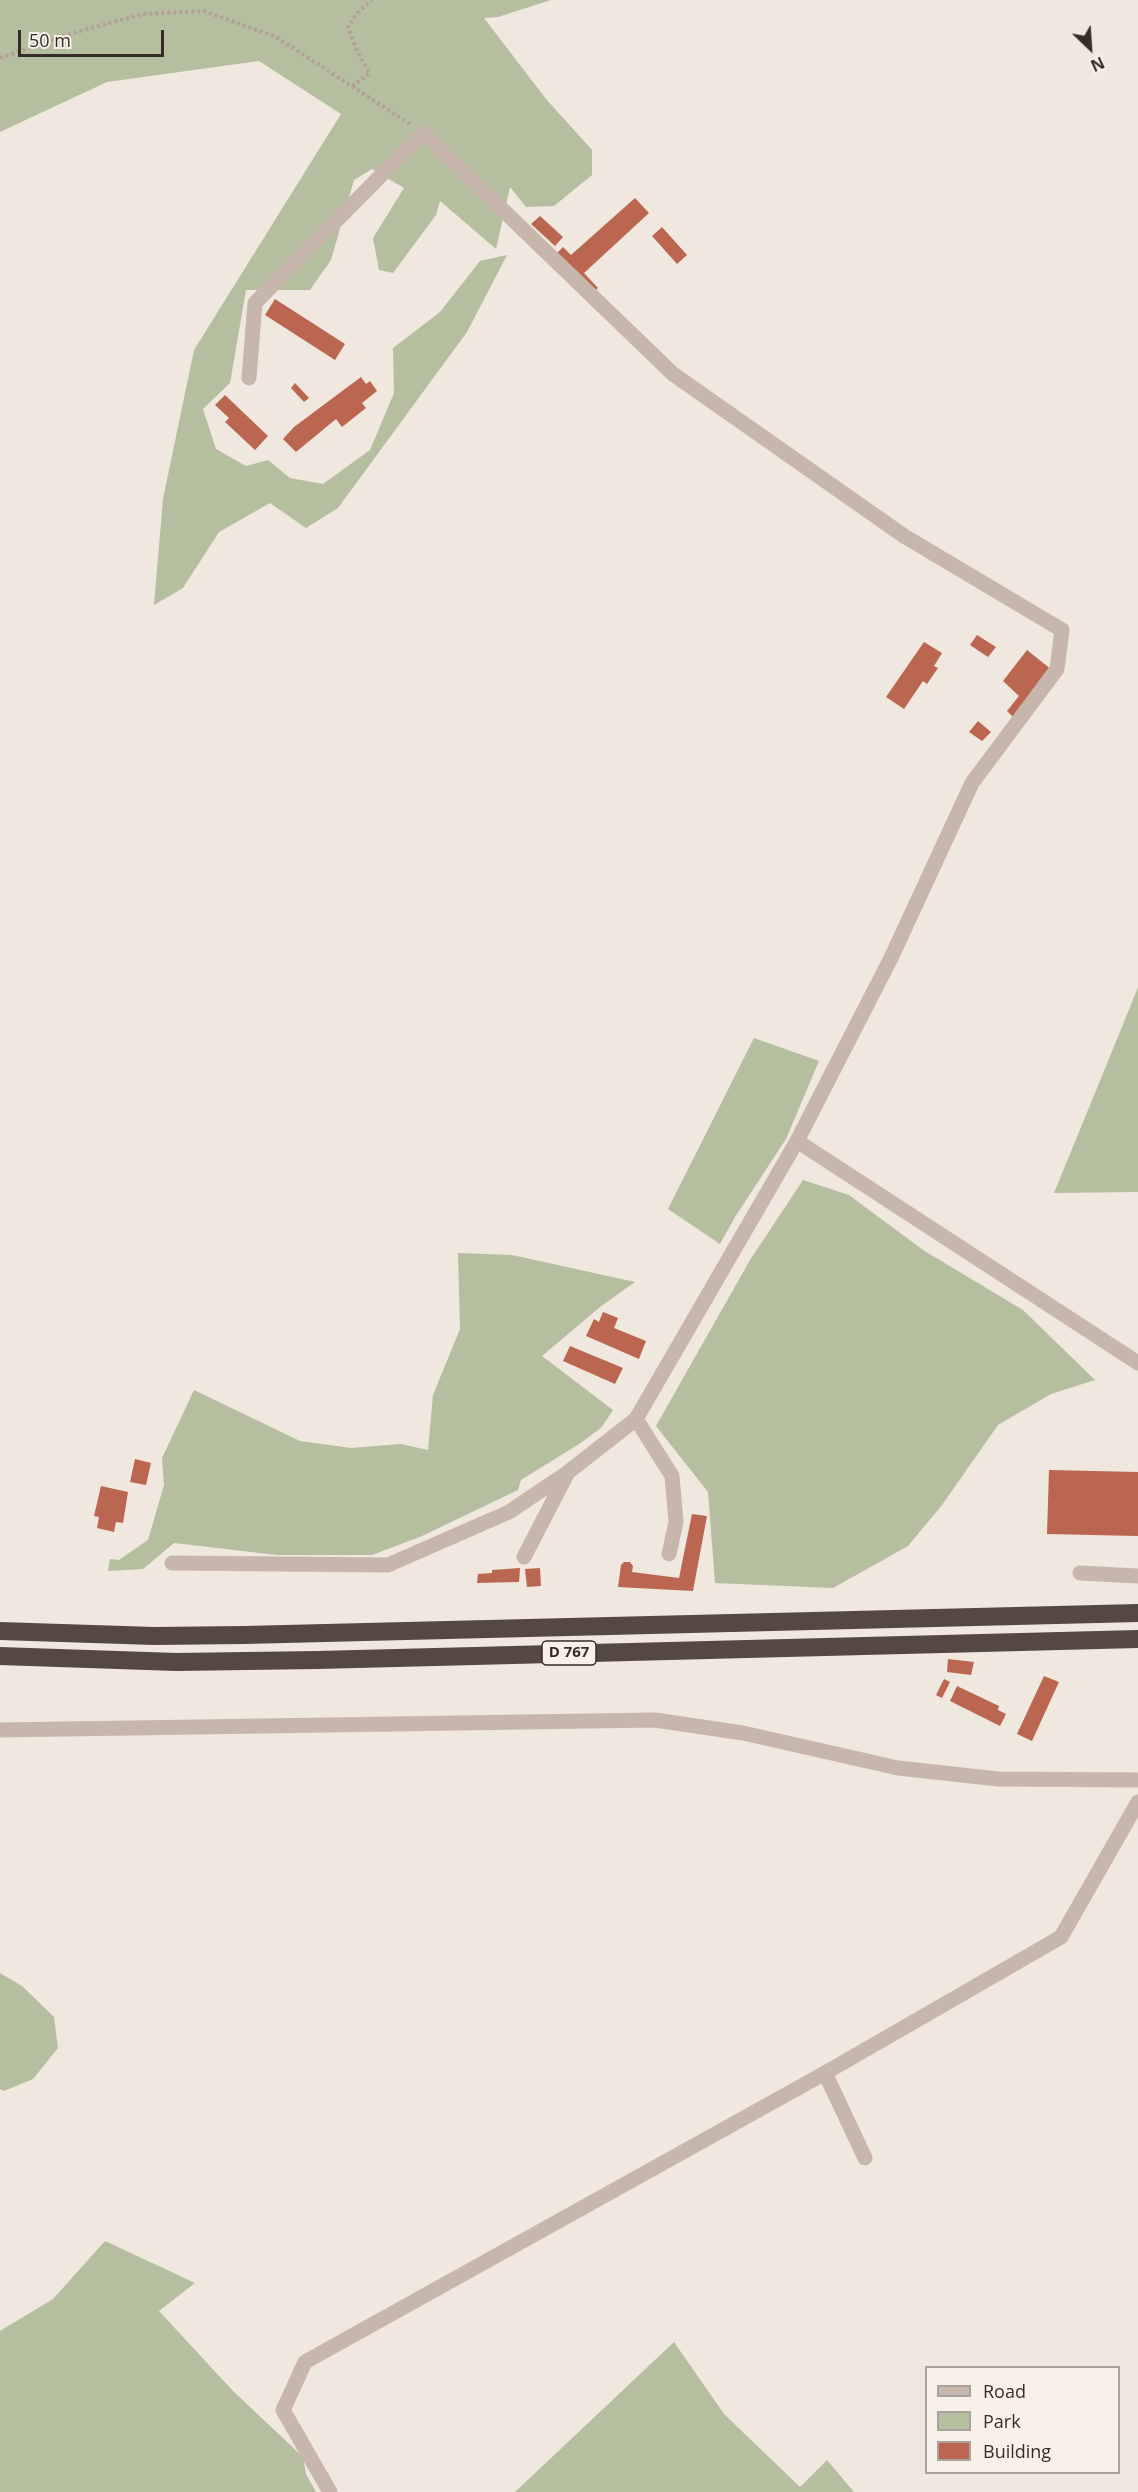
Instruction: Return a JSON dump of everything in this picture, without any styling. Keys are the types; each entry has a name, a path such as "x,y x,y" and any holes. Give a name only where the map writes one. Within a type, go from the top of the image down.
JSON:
{"highway":[{"name":"D 767","path":"0,1630 154,1636 244,1635 1138,1613"},
{"name":"D 767","path":"0,1656 176,1662 318,1660 1138,1639"}],"street":[{"path":"172,1563 388,1565 509,1512 567,1473 636,1419 797,1141 891,958 972,783 1057,669 1062,630 904,536 673,374 423,133 255,303 249,378"},
{"path":"797,1141 1138,1363"},
{"path":"636,1419 672,1476 676,1522 669,1554"},
{"path":"524,1557 567,1473"},
{"path":"1080,1573 1138,1576"},
{"path":"0,1730 655,1720 743,1733 898,1768 998,1779 1138,1780"},
{"path":"330,2492 283,2410 305,2362 825,2073 1061,1937 1138,1802"},
{"path":"825,2073 865,2158"}],"path":[{"path":"344,80 354,85 370,73 358,53 348,27 357,13 372,0"},
{"path":"0,58 69,34 143,14 204,11 276,37 423,133"}],"green space":[{"path":"0,0 551,0 498,17 484,18 546,99 592,150 592,175 554,206 526,207 510,187 496,249 440,201 436,215 393,273 379,270 373,238 404,188 372,169 354,180 331,260 310,290 246,290 230,383 203,409 216,449 246,466 268,460 290,478 323,484 370,450 394,393 393,348 440,312 480,261 507,255 467,332 338,508 306,528 270,503 219,532 183,588 154,605 163,499 194,350 341,114 259,61 107,82 0,132"},
{"path":"1138,987 1138,1192 1054,1193 1122,1027"},
{"path":"754,1038 819,1061 786,1139 720,1244 668,1209"},
{"path":"803,1180 849,1195 923,1250 1023,1310 1095,1380 1051,1394 998,1425 942,1505 908,1546 833,1588 715,1583 708,1492 656,1426 750,1260"},
{"path":"458,1253 512,1255 635,1282 600,1307 542,1356 613,1410 601,1428 521,1480 518,1490 422,1536 372,1555 277,1555 174,1543 143,1569 108,1571 110,1559 119,1560 148,1540 164,1485 162,1458 194,1390 300,1441 351,1448 401,1444 428,1450 433,1395 460,1329"},
{"path":"0,1973 22,1986 54,2017 58,2048 33,2079 4,2091 0,2089"},
{"path":"105,2241 195,2283 159,2311 233,2391 303,2457 306,2474 316,2492 0,2492 0,2331 53,2299"},
{"path":"674,2342 724,2414 800,2487 827,2460 854,2492 515,2492"}],"building":[{"path":"635,198 649,213 584,273 598,288 594,292 554,256 563,247 571,255"},
{"path":"540,216 563,237 555,246 531,224"},
{"path":"662,227 687,255 677,264 652,236"},
{"path":"275,299 345,344 335,360 265,315"},
{"path":"361,377 366,384 370,381 377,391 362,403 366,408 342,427 336,419 296,452 283,439 294,427"},
{"path":"295,383 309,398 304,402 291,388"},
{"path":"225,395 268,436 255,450 225,422 229,418 215,405"},
{"path":"977,635 996,647 988,657 970,645"},
{"path":"924,642 942,653 934,666 938,668 927,684 923,681 904,709 886,697"},
{"path":"1027,650 1052,670 1013,717 1007,711 1019,696 1003,681"},
{"path":"978,721 991,732 982,741 969,732"},
{"path":"603,1312 618,1318 614,1328 646,1341 639,1359 586,1336 594,1319 599,1322"},
{"path":"570,1346 623,1368 615,1384 563,1361"},
{"path":"135,1459 151,1463 146,1485 130,1482"},
{"path":"1049,1470 1138,1472 1138,1536 1047,1534"},
{"path":"101,1486 128,1492 123,1523 116,1522 114,1532 97,1528 99,1517 94,1516"},
{"path":"692,1514 707,1516 693,1591 618,1587 621,1565 624,1562 630,1562 633,1566 632,1572 679,1578"},
{"path":"520,1568 519,1582 477,1583 478,1574 492,1573 492,1570"},
{"path":"540,1568 541,1586 527,1587 525,1569"},
{"path":"948,1659 974,1662 971,1675 947,1672"},
{"path":"1044,1676 1059,1682 1032,1741 1017,1734"},
{"path":"944,1679 950,1682 942,1698 936,1695"},
{"path":"957,1686 999,1706 998,1710 1006,1714 1000,1726 950,1701"}]}
